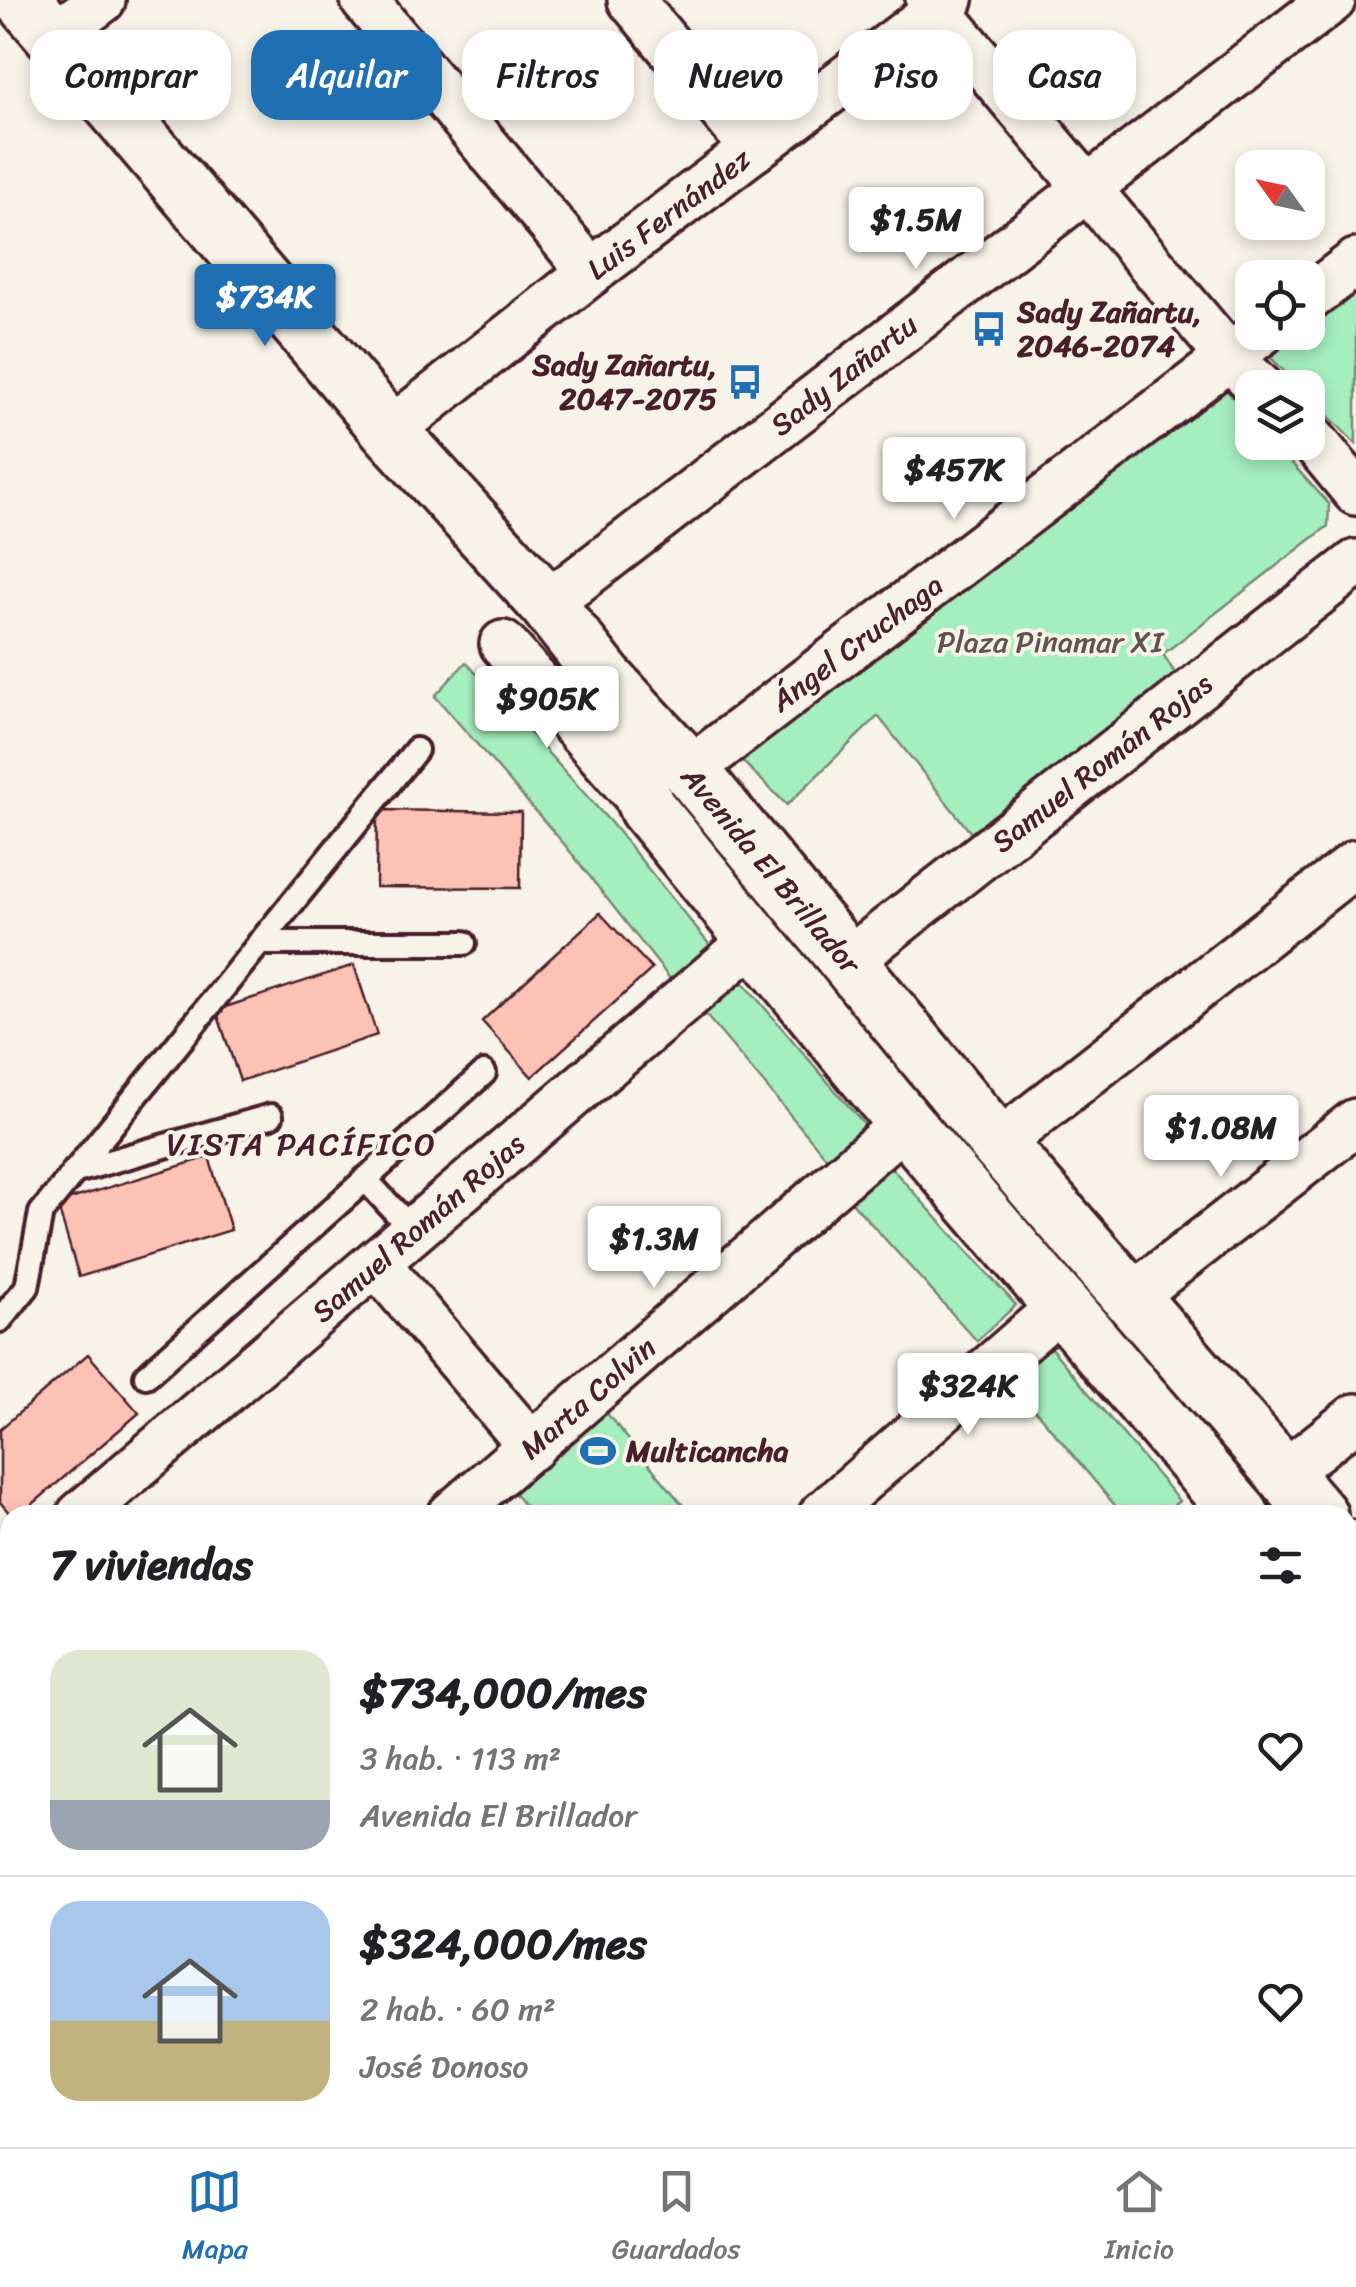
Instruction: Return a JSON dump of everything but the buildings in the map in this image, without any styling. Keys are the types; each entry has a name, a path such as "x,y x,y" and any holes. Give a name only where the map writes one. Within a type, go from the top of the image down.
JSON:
{"street":[{"path":"39,18 102,0"},
{"path":"364,0 591,272"},
{"path":"631,0 754,149"},
{"name":"Sady Zañartu","path":"561,621 1086,188 1332,0"},
{"path":"939,3 1086,188 1251,359"},
{"name":"Luis Fernández","path":"390,431 939,3"},
{"name":"Avenida El Brillador","path":"39,18 390,431 690,770 998,1144 1311,1505"},
{"path":"1325,285 1356,262"},
{"name":"Ángel Cruchaga","path":"690,770 1251,359"},
{"path":"1325,455 1356,492"},
{"name":"Samuel Román Rojas","path":"847,962 1356,563"},
{"path":"561,621 647,808"},
{"name":"Avenida El Brillador","path":"503,644 647,808 905,1123 1064,1304 1223,1505"},
{"path":"998,1144 1356,863"},
{"name":"Samuel Román Rojas","path":"92,1505 754,940"},
{"path":"1132,1296 1356,1122"},
{"name":"Marta Colvin","path":"463,1505 905,1123"},
{"path":"377,1264 532,1447"},
{"path":"833,1505 1064,1304"},
{"path":"1235,1505 1284,1474 1356,1417"}],"lane":[{"path":"0,1320 27,1286 41,1213 416,750"},
{"path":"259,943 464,943"},
{"path":"146,1376 484,1074"},
{"path":"73,1172 271,1116"},
{"path":"365,1179 414,1232"}],"green space":[{"path":"1356,285 1356,444 1325,412 1325,370 1283,370 1268,355 1274,350 1325,350 1325,310"},
{"name":"Plaza Pinamar XI","path":"1220,383 1235,400 1235,460 1289,460 1329,504 1328,526 1163,654 1176,675 971,833 878,716 787,805 739,758"},
{"path":"466,662 612,824 717,954 678,989 565,845 435,696"},
{"path":"736,974 869,1130 831,1163 698,1006"},
{"path":"888,1164 1016,1305 977,1341 849,1199"},
{"path":"1041,1336 1179,1501 1174,1505 1115,1505 1001,1369"},
{"name":"Multicancha","path":"605,1411 683,1505 524,1505 512,1490"}],"place":[{"name":"Sady Zañartu, 2046-2074","path":"989,329"},
{"name":"Sady Zañartu, 2047-2075","path":"745,382"},
{"name":"Multicancha","path":"598,1451"}],"district":[{"name":"VISTA PACÍFICO","path":"302,1144"}]}
